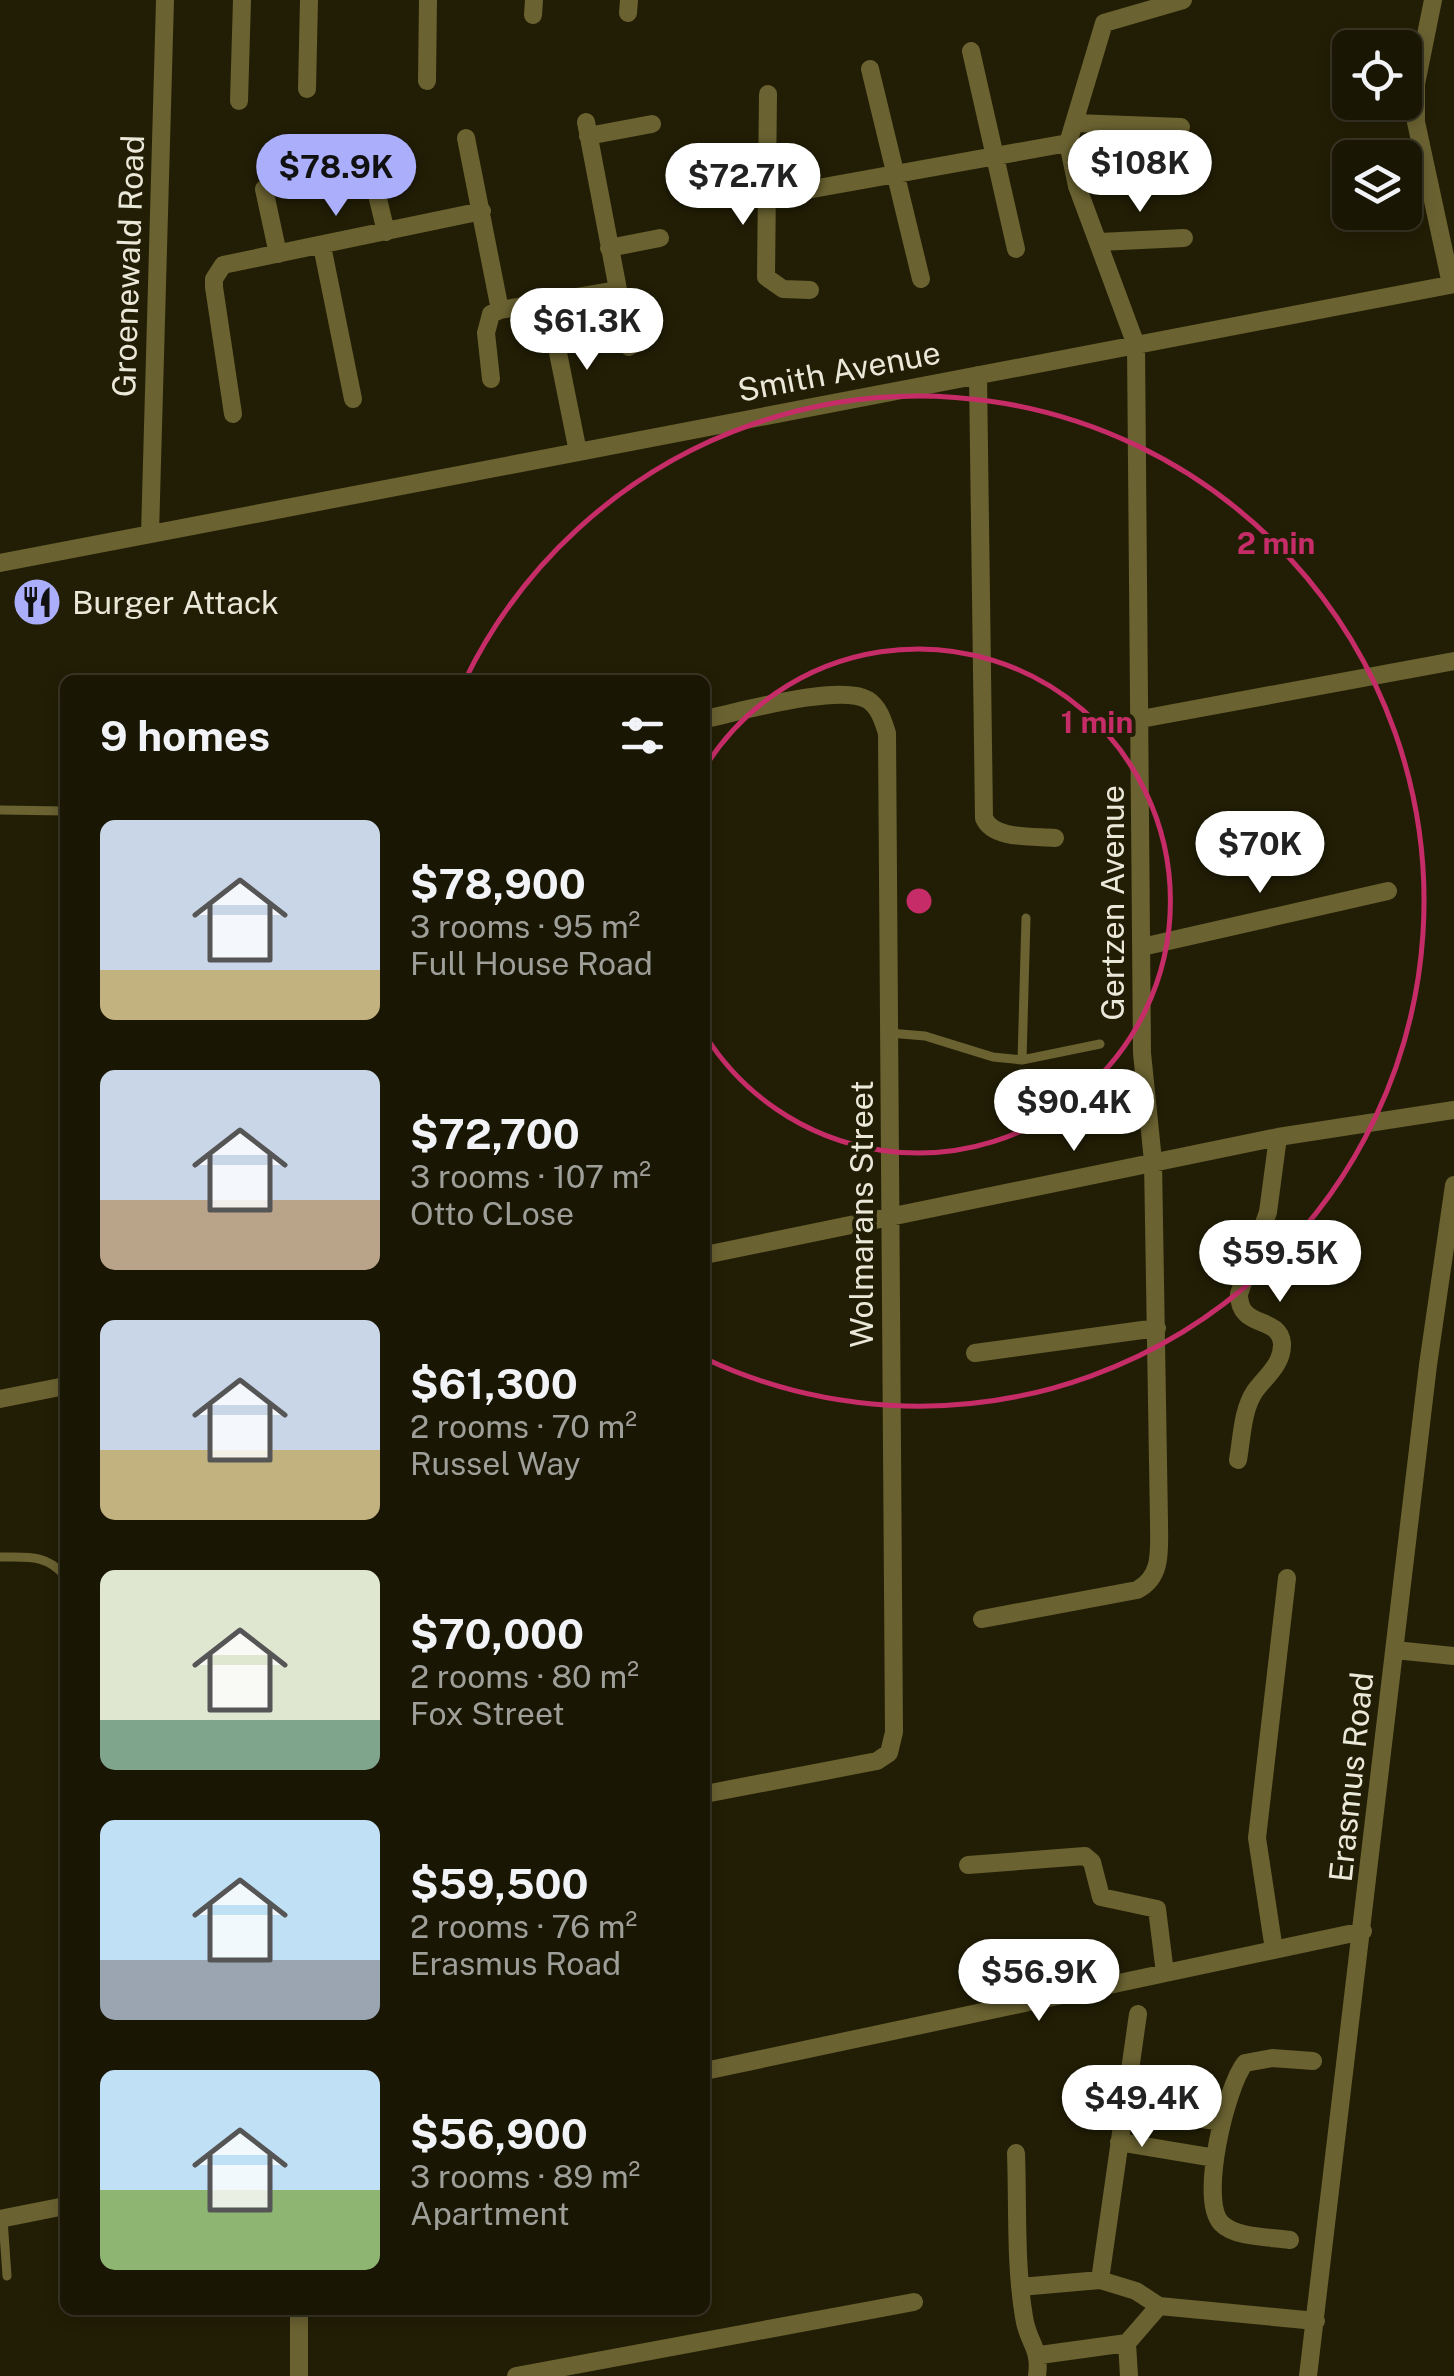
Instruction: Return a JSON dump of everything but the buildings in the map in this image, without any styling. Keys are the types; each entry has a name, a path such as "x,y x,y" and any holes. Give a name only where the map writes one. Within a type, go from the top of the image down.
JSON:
{"street":[{"name":"Groenewald Road","path":"150,534 165,0"},
{"path":"239,101 242,0"},
{"path":"307,89 309,0"},
{"path":"428,0 428,82"},
{"path":"768,197 1068,143 1104,23 1183,0"},
{"path":"1434,0 1416,84 1416,122 1452,284"},
{"path":"971,51 1016,250"},
{"path":"870,70 921,279"},
{"path":"768,94 766,277 784,289 810,290"},
{"path":"1076,123 1180,127"},
{"path":"629,348 587,129 652,124"},
{"path":"466,138 500,310"},
{"name":"Gertzen Avenue","path":"982,1619 1136,1590 1150,1583 1159,1551 1153,1161 1142,1054 1136,345 1072,169 1068,143"},
{"path":"370,166 386,232"},
{"path":"264,188 278,254"},
{"path":"233,414 214,287 223,265 482,211"},
{"path":"609,248 660,238"},
{"path":"1099,242 1184,238"},
{"path":"322,246 353,400"},
{"name":"Smith Avenue","path":"0,563 1452,284"},
{"path":"491,379 487,325 491,314 617,290"},
{"path":"548,303 578,452"},
{"path":"978,375 984,818 988,827 997,832 1056,838"},
{"path":"1141,719 1454,661"},
{"name":"Wolmarans Street","path":"710,718 814,697 854,695 870,701 882,715 887,733 894,1732 889,1753 877,1762 710,1793"},
{"path":"1142,947 1388,891"},
{"path":"710,1254 1153,1161 1454,1110"},
{"path":"1238,1460 1247,1408 1281,1354 1278,1332 1247,1317 1239,1306 1239,1294 1268,1212 1278,1137"},
{"name":"Erasmus Road","path":"1308,2376 1428,1365 1454,1185"},
{"path":"974,1353 1157,1328"},
{"path":"0,1398 60,1387"},
{"path":"1274,1950 1257,1838 1287,1578"},
{"path":"1395,1650 1454,1656"},
{"path":"968,1865 1085,1856 1092,1862 1101,1898 1157,1909 1165,1973"},
{"path":"710,2070 1363,1931"},
{"path":"1100,2280 1138,2014"},
{"path":"1290,2240 1231,2230 1218,2220 1214,2208 1215,2158 1235,2078 1245,2064 1272,2058 1313,2061"},
{"path":"1124,2107 1222,2122"},
{"path":"1120,2142 1215,2158"},
{"path":"1016,2153 1020,2286 1024,2320 1040,2355 1036,2376"},
{"path":"1,2219 60,2207"},
{"path":"1020,2286 1100,2280 1136,2290 1159,2306 1316,2321"},
{"path":"516,2376 914,2302"},
{"path":"1040,2355 1127,2343 1159,2306"},
{"path":"299,2315 299,2376"},
{"path":"1127,2343 1129,2376"}],"lane":[{"path":"0,810 60,810"},
{"path":"1022,1060 1026,918"},
{"path":"890,1033 925,1036 993,1057 1022,1060 1100,1044"},
{"path":"0,1557 41,1557 60,1570"},
{"path":"1,2219 7,2276"}],"place":[{"name":"Burger Attack","path":"37,602"}]}
